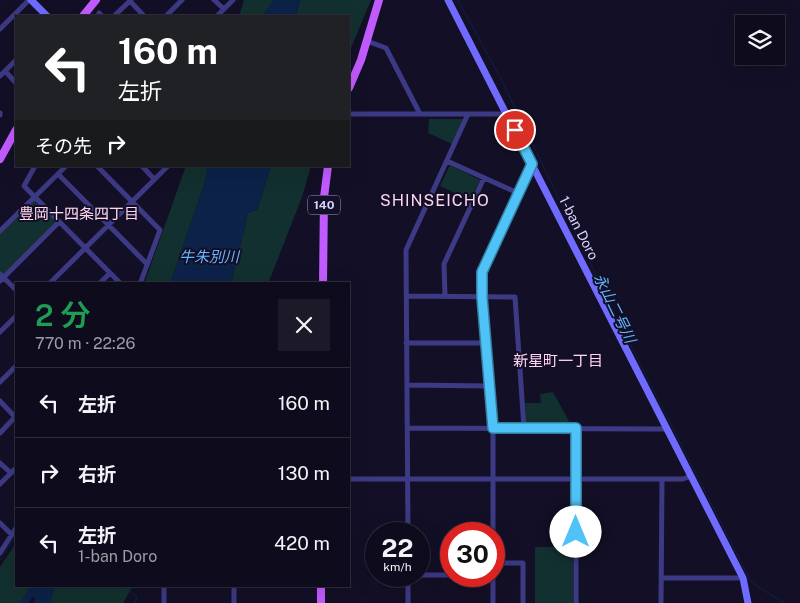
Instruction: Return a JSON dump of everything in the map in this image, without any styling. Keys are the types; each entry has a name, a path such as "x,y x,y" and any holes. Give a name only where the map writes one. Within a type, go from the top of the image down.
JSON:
{"main road":[{"path":"84,15 96,0"},
{"path":"350,85 367,41 379,0"},
{"path":"0,160 15,132"},
{"name":"140","path":"323,282 324,197 328,167"},
{"path":"321,587 321,603"}],"street":[{"path":"0,29 30,0 46,15"},
{"path":"167,15 182,0"},
{"path":"214,0 224,9"},
{"path":"218,15 233,0"},
{"name":"1-ban Doro","path":"448,0 743,578 748,603"},
{"path":"115,15 130,1 143,15"},
{"path":"367,41 386,48 420,114"},
{"path":"0,76 15,61"},
{"path":"5,71 15,82"},
{"path":"350,114 507,114"},
{"path":"408,522 406,250 468,114"},
{"path":"447,161 518,194"},
{"path":"494,522 493,428 482,297 482,272 532,164"},
{"path":"34,167 24,186 119,282"},
{"path":"0,231 65,167"},
{"path":"98,167 160,230 141,282"},
{"path":"143,167 154,179"},
{"path":"51,282 167,167"},
{"path":"58,174 147,264"},
{"path":"445,296 444,264 484,178"},
{"path":"0,221 5,226"},
{"path":"15,289 1,278 59,222"},
{"path":"101,282 110,273"},
{"path":"407,296 515,297 524,428"},
{"path":"0,332 15,317"},
{"path":"406,343 486,343"},
{"path":"0,382 15,367"},
{"path":"407,385 490,386"},
{"path":"0,401 15,416"},
{"path":"0,433 15,418"},
{"path":"408,428 667,429"},
{"path":"576,428 576,603"},
{"path":"0,463 10,473"},
{"path":"0,484 15,469"},
{"path":"350,478 662,480 683,479 691,476"},
{"path":"661,603 662,480"},
{"path":"0,523 12,535"},
{"path":"0,553 15,530"},
{"path":"505,563 523,563 523,603"},
{"path":"662,578 743,578"},
{"path":"164,587 164,603"},
{"path":"234,587 234,603"},
{"path":"408,587 408,603"},
{"path":"493,587 493,603"}],"green space":[{"path":"244,0 274,0 264,15 239,15"},
{"path":"300,0 371,0 350,51 350,15 296,15"},
{"path":"429,119 464,119 452,144 428,133"},
{"path":"450,165 480,180 470,200 440,186"},
{"path":"186,167 208,167 205,182 171,282 145,282"},
{"path":"271,167 311,167 302,197 269,282 231,282 248,213 257,210"},
{"path":"34,197 59,222 4,278 0,274 0,231"},
{"path":"553,392 571,425 526,424 525,403 541,403 540,394"},
{"path":"15,544 15,587 31,587 20,603 0,603 0,567"},
{"path":"535,547 573,547 573,603 535,603"},
{"path":"55,587 132,587 123,603 50,603"}],"water":[{"path":"274,0 300,0 296,15 264,15"},
{"name":"牛朱別川","path":"208,167 271,167 257,210 248,213 231,282 171,282 205,182"},
{"path":"30,587 55,587 50,603 34,603 35,598 33,597 28,603 20,603"}],"waterway":[{"name":"永山二号川","path":"458,0 500,77 622,328 751,582 784,603"},
{"path":"0,560 15,537"},
{"path":"127,588 137,597 135,603"}],"district":[{"name":"SHINSEICHO","path":"435,200"},
{"name":"豊岡十四条四丁目","path":"79,213"},
{"name":"新星町一丁目","path":"558,360"}],"route":[{"path":"515,130 532,164 482,272 482,297 493,428 576,428 576,532"}]}
